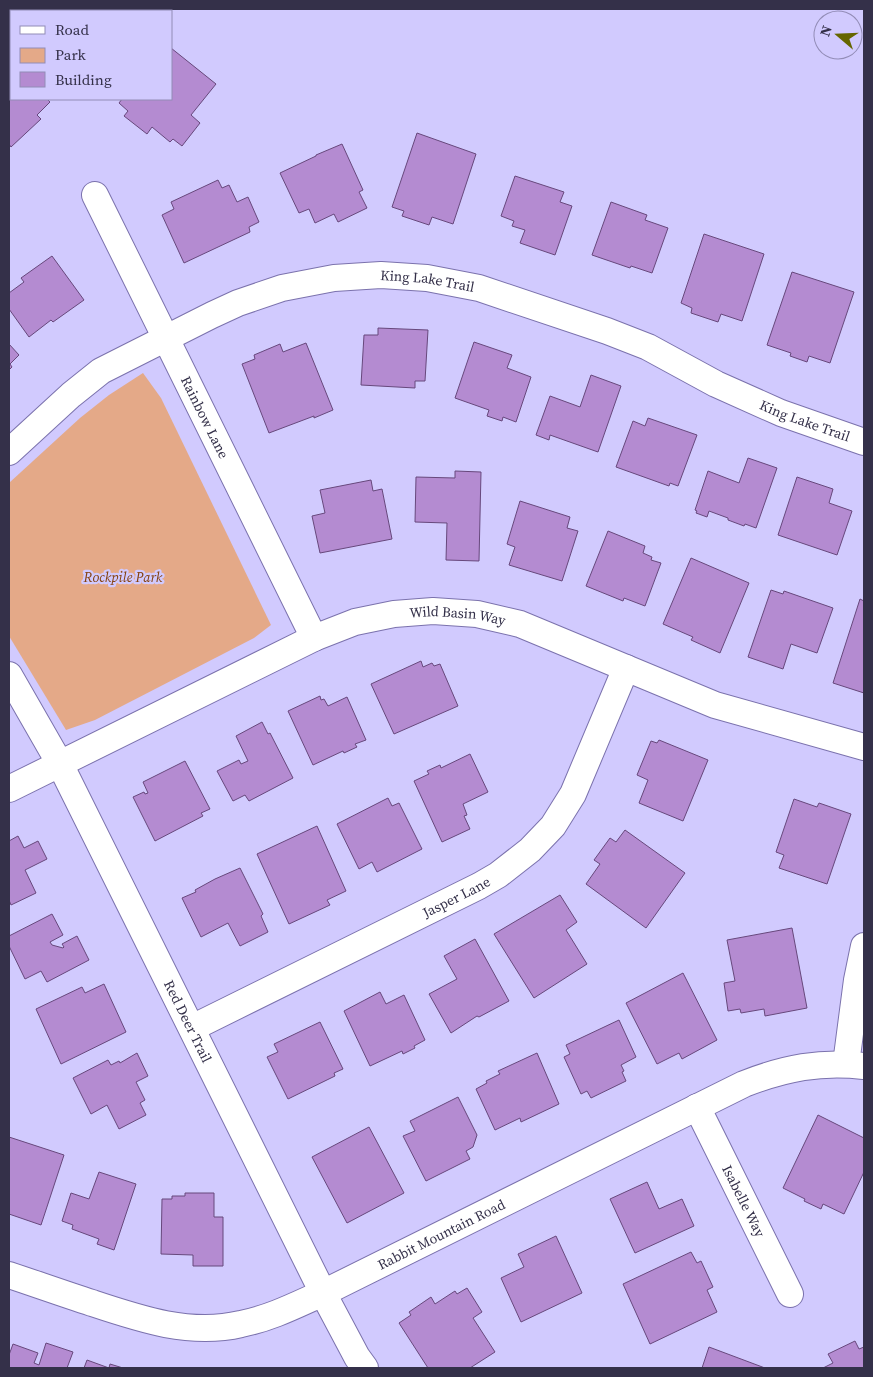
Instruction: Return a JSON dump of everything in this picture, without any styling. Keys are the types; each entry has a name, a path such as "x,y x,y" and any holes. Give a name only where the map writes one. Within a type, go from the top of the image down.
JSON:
{"street":[{"name":"Rainbow Lane","path":"95,195 314,638"},
{"name":"King Lake Trail","path":"9,452 71,394 101,371 238,303 282,288 334,278 381,275 427,278 479,288 607,331 648,347 716,384 781,413 864,442"},
{"name":"Wild Basin Way","path":"60,764 314,638 355,622 394,614 433,611 477,614 520,624 716,705 864,747"},
{"name":"Jasper Lane","path":"192,1028 479,886 498,875 530,850 553,826 572,794 626,668"},
{"name":"Red Deer Trail","path":"9,675 60,764 323,1293 365,1368"},
{"path":"9,789 60,764"},
{"path":"855,1065 857,980 864,946"},
{"name":"Rabbit Mountain Road","path":"9,1275 134,1317 166,1325 202,1328 239,1325 275,1315 323,1293 744,1084 776,1072 812,1065 855,1065"},
{"name":"Isabelle Way","path":"697,1107 790,1294"}],"green space":[{"name":"Rockpile Park","path":"143,373 161,398 271,625 254,638 95,720 66,730 9,636 9,483 80,418 109,395"}],"building":[{"path":"172,49 216,84 191,115 200,123 182,146 173,139 170,142 152,127 147,134 124,116 128,111 119,103 121,100 172,100"},
{"path":"10,82 10,100 48,100 50,102 37,115 41,119 11,147 9,144"},
{"path":"417,133 476,154 453,224 432,217 429,225 402,216 404,211 392,207"},
{"path":"342,144 363,190 359,192 367,208 338,222 334,214 315,223 309,209 299,213 280,173"},
{"path":"515,176 564,192 560,202 572,206 555,255 520,243 525,230 512,226 514,221 501,216"},
{"path":"218,180 222,188 229,185 237,202 248,197 259,222 249,227 250,232 184,263 162,215 174,209 171,202"},
{"path":"611,202 647,215 645,220 668,228 652,273 631,266 630,268 592,255"},
{"path":"704,234 764,254 742,321 721,314 718,322 691,313 692,308 681,303"},
{"path":"52,256 84,300 53,322 51,320 29,337 9,309 9,293 24,282 21,278"},
{"path":"792,272 854,292 830,363 809,356 807,362 790,356 791,353 767,345"},
{"path":"378,328 428,330 425,381 415,381 415,388 361,385 364,335 378,335"},
{"path":"474,342 512,355 507,368 531,377 516,422 503,417 502,421 487,416 489,410 455,398"},
{"path":"306,343 333,410 269,433 242,364 255,359 254,355 280,344 283,352"},
{"path":"9,344 19,355 10,364 12,367 9,370"},
{"path":"591,375 621,386 598,452 550,435 549,440 536,435 550,396 580,407"},
{"path":"648,418 697,435 678,486 670,483 669,486 616,467 633,421 645,426"},
{"path":"748,458 777,468 756,528 745,524 744,526 709,511 707,517 696,513 697,511 695,510 708,471 739,483"},
{"path":"455,471 481,472 479,561 446,560 447,523 415,522 416,477 455,478"},
{"path":"797,477 833,489 829,503 852,511 837,555 778,535"},
{"path":"371,480 373,491 382,489 392,539 320,553 312,516 325,513 320,490"},
{"path":"520,501 570,517 567,528 578,531 562,581 509,565 515,547 507,544"},
{"path":"608,531 645,546 643,553 652,557 651,560 661,563 645,606 624,598 623,601 586,586"},
{"path":"691,558 749,583 720,653 691,640 693,637 663,624"},
{"path":"771,590 783,594 784,591 833,608 817,653 791,644 783,669 748,657"},
{"path":"860,599 864,601 864,693 833,683"},
{"path":"421,661 423,667 432,663 434,666 440,664 458,706 394,734 371,684"},
{"path":"320,696 321,700 324,699 328,706 347,697 366,740 355,744 357,747 344,753 343,751 313,765 288,711"},
{"path":"262,722 268,734 270,733 293,778 249,801 245,795 233,801 217,771 239,760 241,764 248,761 236,736"},
{"path":"659,740 708,760 683,821 639,803 648,780 637,775 651,741 657,743"},
{"path":"470,754 488,792 463,804 467,815 464,816 470,829 442,842 414,781 429,774 427,771 440,765 441,768"},
{"path":"185,761 210,809 201,813 203,816 155,841 133,797 144,792 145,794 148,793 143,782"},
{"path":"388,798 392,806 399,803 422,849 377,872 372,862 359,869 337,824"},
{"path":"794,799 817,807 819,803 851,814 827,884 779,868 784,855 776,852"},
{"path":"317,826 346,891 327,900 330,905 289,924 257,854"},
{"path":"625,830 685,873 646,928 586,884 600,864 594,860 610,838 616,842"},
{"path":"18,836 24,848 38,841 47,859 25,870 36,893 11,905 9,900 9,841"},
{"path":"240,868 263,914 261,916 268,932 240,946 228,923 201,937 182,898 196,892 195,890 215,879"},
{"path":"560,895 577,922 566,930 587,964 534,998 494,934"},
{"path":"52,914 63,935 50,942 52,945 63,948 62,944 77,936 89,960 47,982 41,971 25,979 9,946 9,936"},
{"path":"792,928 807,1008 765,1016 764,1009 741,1013 740,1009 728,1011 724,983 735,981 727,940"},
{"path":"475,939 509,1001 479,1017 477,1016 451,1033 429,994 457,979 444,956"},
{"path":"683,973 717,1040 682,1059 679,1053 657,1064 626,1003"},
{"path":"104,984 126,1032 61,1064 36,1009 82,987 85,993"},
{"path":"380,992 386,1004 404,995 425,1040 403,1054 402,1051 370,1066 344,1011"},
{"path":"619,1020 636,1057 621,1065 626,1081 591,1098 587,1091 581,1094 564,1057 570,1054 566,1045"},
{"path":"320,1022 343,1069 334,1073 335,1076 288,1099 267,1057 278,1052 274,1044"},
{"path":"137,1053 148,1076 136,1082 145,1100 140,1103 146,1115 119,1129 107,1105 91,1114 73,1078 108,1060 111,1065 119,1061 120,1063"},
{"path":"537,1053 559,1104 521,1122 520,1118 495,1130 476,1089 500,1074 498,1071"},
{"path":"458,1097 477,1135 473,1147 466,1151 470,1159 426,1181 403,1136 415,1131 410,1121"},
{"path":"818,1115 864,1138 864,1172 844,1214 823,1204 821,1209 783,1188"},
{"path":"369,1127 404,1193 347,1223 312,1157"},
{"path":"9,1137 64,1155 41,1225 9,1214"},
{"path":"99,1172 136,1184 114,1250 97,1244 99,1239 72,1229 73,1225 62,1221 71,1193 89,1199"},
{"path":"647,1182 659,1209 682,1199 694,1226 635,1253 610,1199"},
{"path":"185,1193 214,1193 214,1217 223,1217 223,1266 193,1266 193,1255 161,1254 162,1199 172,1199 172,1196 185,1196"},
{"path":"556,1236 582,1293 521,1322 501,1278 524,1267 518,1254"},
{"path":"691,1252 697,1263 701,1261 713,1287 707,1290 717,1312 650,1344 623,1284"},
{"path":"467,1288 482,1312 473,1318 495,1352 470,1368 428,1368 399,1323 411,1315 409,1312 431,1297 435,1304 455,1291 457,1294"},
{"path":"855,1341 859,1349 864,1347 864,1368 823,1368 833,1363 828,1354"},
{"path":"46,1343 73,1352 67,1368 9,1368 9,1355 13,1344 38,1353 34,1363 39,1365"},
{"path":"709,1347 765,1368 702,1368"},
{"path":"87,1360 109,1368 84,1368"},
{"path":"110,1364 123,1368 109,1368"}]}
